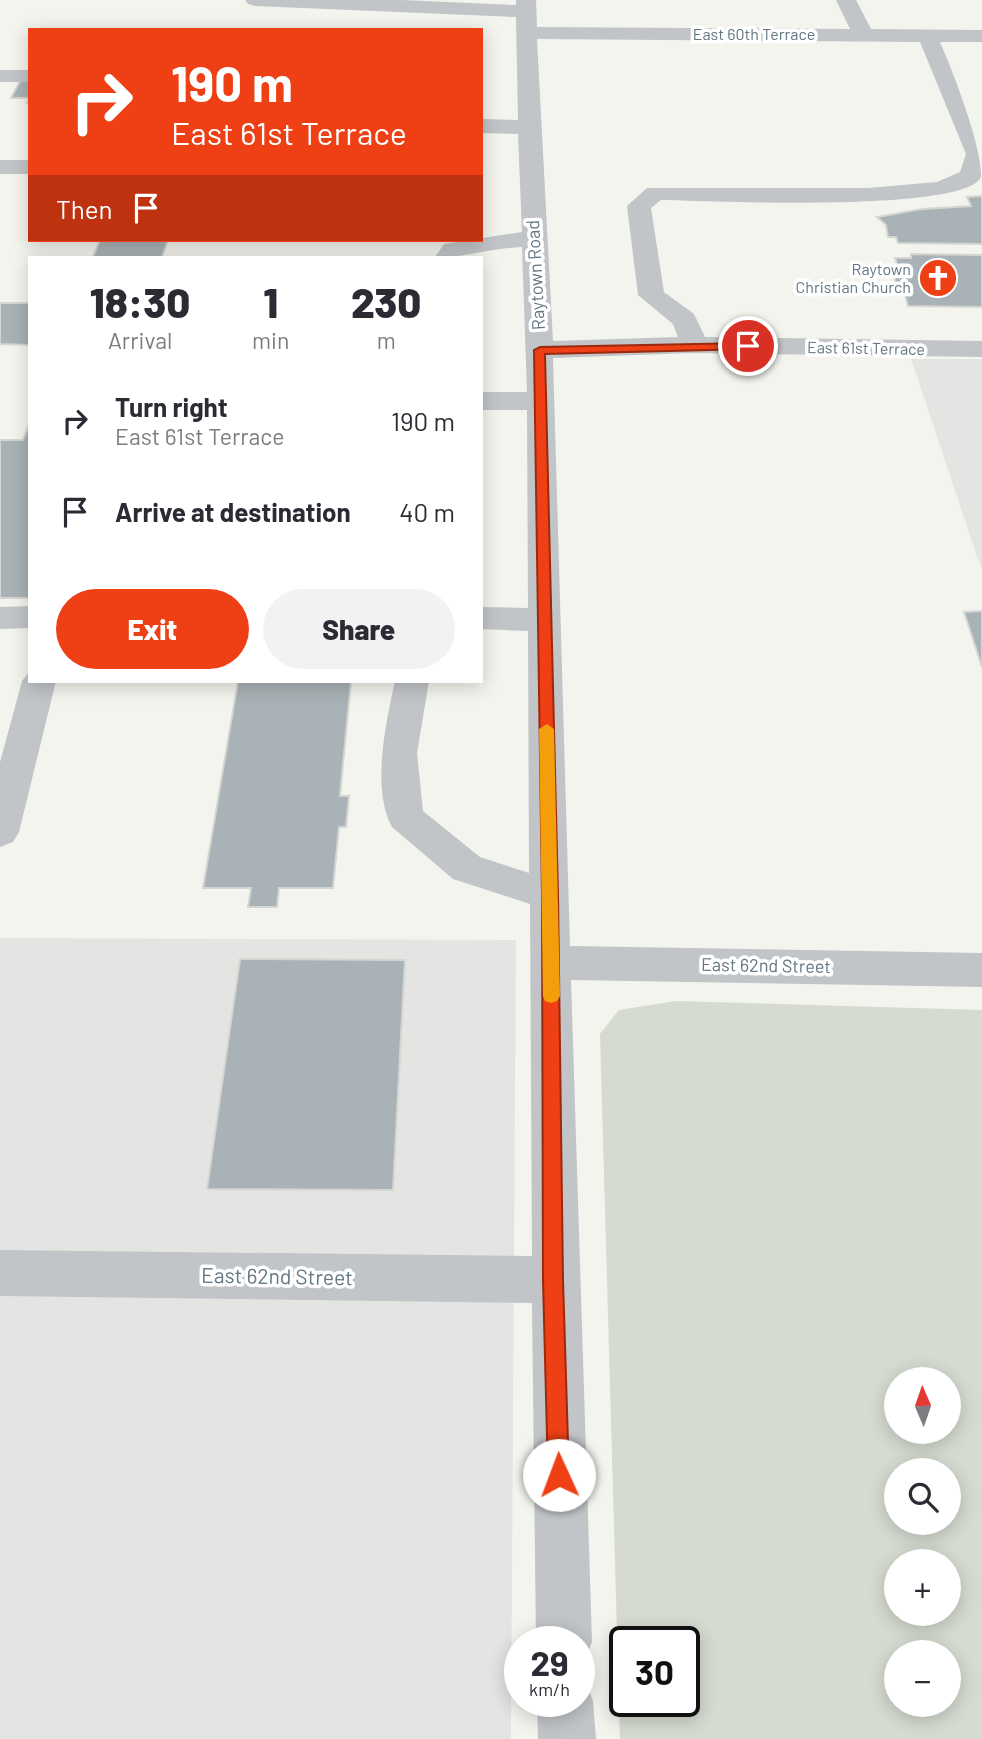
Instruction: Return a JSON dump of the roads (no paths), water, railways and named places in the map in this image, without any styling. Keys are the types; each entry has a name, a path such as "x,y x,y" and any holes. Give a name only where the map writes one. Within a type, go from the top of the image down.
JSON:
{"street":[{"name":"East 60th Terrace","path":"255,0 863,34 982,36"},
{"path":"846,0 863,34"},
{"name":"Raytown Road","path":"526,15 528,128 540,350 551,963 553,1280 564,1626"},
{"path":"694,345 685,320 651,295 639,206 655,192 867,195 942,189 970,176 978,154 927,35"},
{"path":"0,76 28,76"},
{"path":"483,126 528,128"},
{"path":"0,167 28,167"},
{"path":"449,256 453,249 474,244 534,239"},
{"name":"East 61st Terrace","path":"540,350 694,345 982,349"},
{"path":"483,401 541,401"},
{"path":"0,618 28,617"},
{"path":"483,618 544,620"},
{"path":"0,832 38,683"},
{"path":"412,683 399,753 405,817 467,868 550,895"},
{"name":"East 62nd Street","path":"551,963 982,971"},
{"name":"East 62nd Street","path":"0,1273 553,1280"},
{"path":"566,1717 567,1739"}],"place":[{"name":"Raytown Christian Church","path":"938,278"}]}
